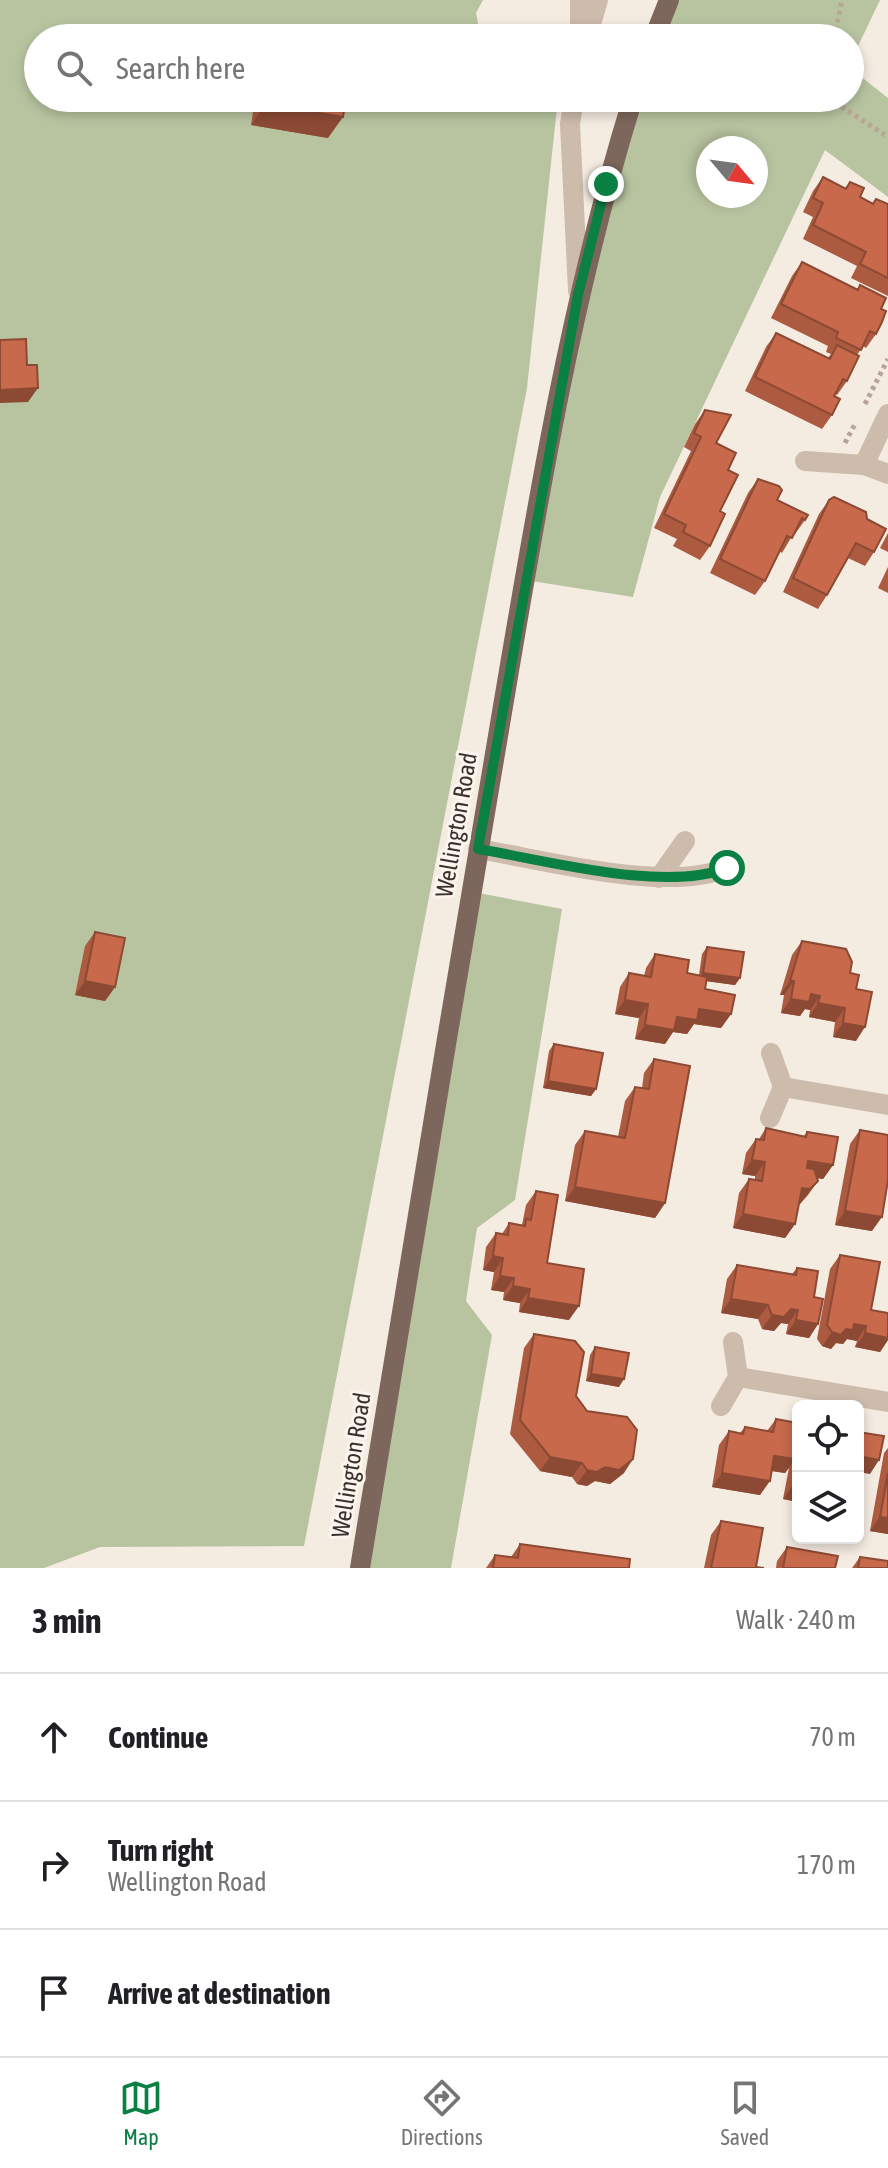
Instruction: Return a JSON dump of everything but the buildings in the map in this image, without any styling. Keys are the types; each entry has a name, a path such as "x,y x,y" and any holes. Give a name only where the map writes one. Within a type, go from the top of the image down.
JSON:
{"main road":[{"path":"660,24 669,0"},
{"name":"Wellington Road","path":"360,1568 478,849 578,295 606,184 629,112"}],"street":[{"path":"580,0 580,24"},
{"path":"591,24 598,0"},
{"path":"572,112 578,295"},
{"path":"864,465 888,414"},
{"path":"805,461 864,465 888,474"},
{"path":"659,878 685,841"},
{"path":"478,849 659,878 710,875 727,868"},
{"path":"770,1118 783,1087 771,1053"},
{"path":"783,1087 888,1105"},
{"path":"721,1406 738,1377 733,1342"},
{"path":"738,1377 888,1402"}],"path":[{"path":"837,24 842,0"},
{"path":"850,112 888,137"}],"green space":[{"path":"0,0 483,0 476,13 478,24 24,24 24,112 557,112 527,388 304,1546 100,1547 44,1568 0,1568"},
{"path":"669,0 880,0 864,34 864,24 660,24"},
{"path":"864,79 888,98 888,197 825,150 660,497 633,597 525,580 630,112 864,112"},
{"path":"473,892 562,909 515,1200 477,1228 466,1301 492,1335 451,1568 360,1568"}],"route":[{"path":"606,184 578,295 478,849 659,878 710,875 727,868"}]}
